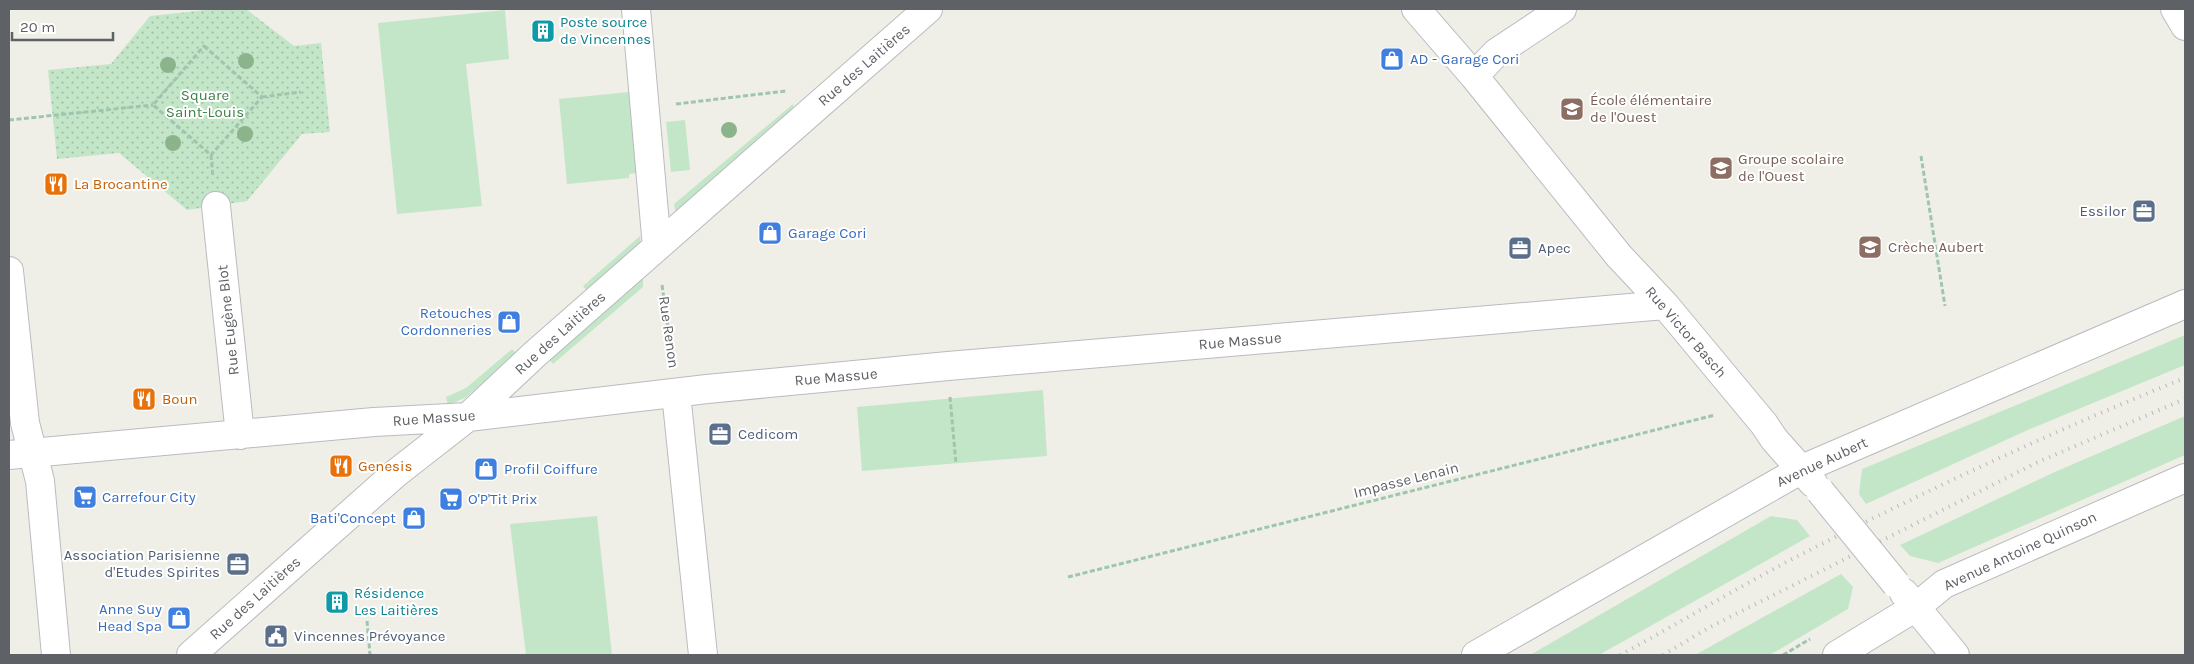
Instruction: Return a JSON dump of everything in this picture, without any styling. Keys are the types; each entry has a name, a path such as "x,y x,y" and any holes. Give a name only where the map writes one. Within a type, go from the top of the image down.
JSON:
{"street":[{"path":"636,9 657,247"},
{"name":"Rue des Laitières","path":"191,655 395,474 468,417 535,354 928,9"},
{"name":"Rue Victor Basch","path":"1416,9 1474,76 1619,256 1665,305 1955,655"},
{"path":"1474,76 1496,53 1562,9"},
{"path":"2175,9 2185,26"},
{"name":"Rue Eugène Blot","path":"216,206 240,435"},
{"path":"9,271 25,423 21,454 40,481 56,655"},
{"name":"Avenue Aubert","path":"1476,655 1802,469 2185,304"},
{"name":"Rue Massue","path":"21,454 374,422 468,417 676,393 948,366 1665,305"},
{"path":"676,393 703,655"},
{"name":"Avenue Antoine Quinson","path":"1837,655 1916,607 1944,584 2185,478"}],"path":[{"path":"9,120 153,105 204,46 262,97"},
{"path":"645,108 792,90"},
{"path":"153,105 211,155 262,97 301,92"},
{"path":"1921,156 1945,306"},
{"name":"Rue Renon","path":"657,247 676,393"},
{"path":"948,366 956,464"},
{"name":"Impasse Lenain","path":"1068,577 1749,406"},
{"path":"367,621 370,655"}],"green space":[{"name":"Square Saint-Louis","path":"215,9 246,9 294,46 321,43 330,132 302,134 247,201 187,210 119,153 57,159 48,70 111,64 150,16"},
{"path":"505,10 509,59 466,64 482,206 397,214 378,23"},
{"path":"639,91 647,172 629,174 629,178 567,184 559,99"},
{"path":"793,104 794,114 676,215 674,204"},
{"path":"685,120 690,170 671,172 666,122"},
{"path":"640,236 641,245 588,292 583,286"},
{"path":"643,273 643,287 553,364 547,356"},
{"path":"2185,335 2185,365 2030,429 1866,504 1859,494 1862,469"},
{"path":"512,349 517,354 465,398 448,405 446,397 466,388"},
{"path":"1043,390 1047,456 862,471 857,407"},
{"path":"2185,416 2185,455 1938,563 1910,556 1900,545 2057,471"},
{"path":"597,516 612,655 526,655 510,524"},
{"path":"1771,516 1797,520 1810,536 1599,655 1530,655"},
{"path":"1841,574 1853,587 1848,609 1770,655 1695,655"}],"railway":[{"path":"1620,655 1796,557 1892,509 2037,441 2185,378"},
{"path":"1663,655 1710,627 2038,462 2185,399"}],"place":[{"name":"Poste source de Vincennes","path":"543,31"},
{"name":"AD - Garage Cori","path":"1392,59"},
{"name":"École élémentaire de l'Ouest","path":"1572,109"},
{"name":"Groupe scolaire de l'Ouest","path":"1721,168"},
{"name":"La Brocantine","path":"56,184"},
{"name":"Essilor","path":"2144,211"},
{"name":"Garage Cori","path":"770,233"},
{"name":"Crèche Aubert","path":"1870,247"},
{"name":"Apec","path":"1520,248"},
{"name":"Retouches Cordonneries","path":"509,322"},
{"name":"Boun","path":"144,399"},
{"name":"Cedicom","path":"720,434"},
{"name":"Genesis","path":"341,466"},
{"name":"Profil Coiffure","path":"486,469"},
{"name":"Carrefour City","path":"85,497"},
{"name":"O'P'Tit Prix","path":"451,499"},
{"name":"Bati'Concept","path":"414,518"},
{"name":"Association Parisienne d'Etudes Spirites","path":"238,564"},
{"name":"Résidence Les Laitières","path":"337,602"},
{"name":"Anne Suy Head Spa","path":"179,618"},
{"name":"Vincennes Prévoyance","path":"276,636"}]}
